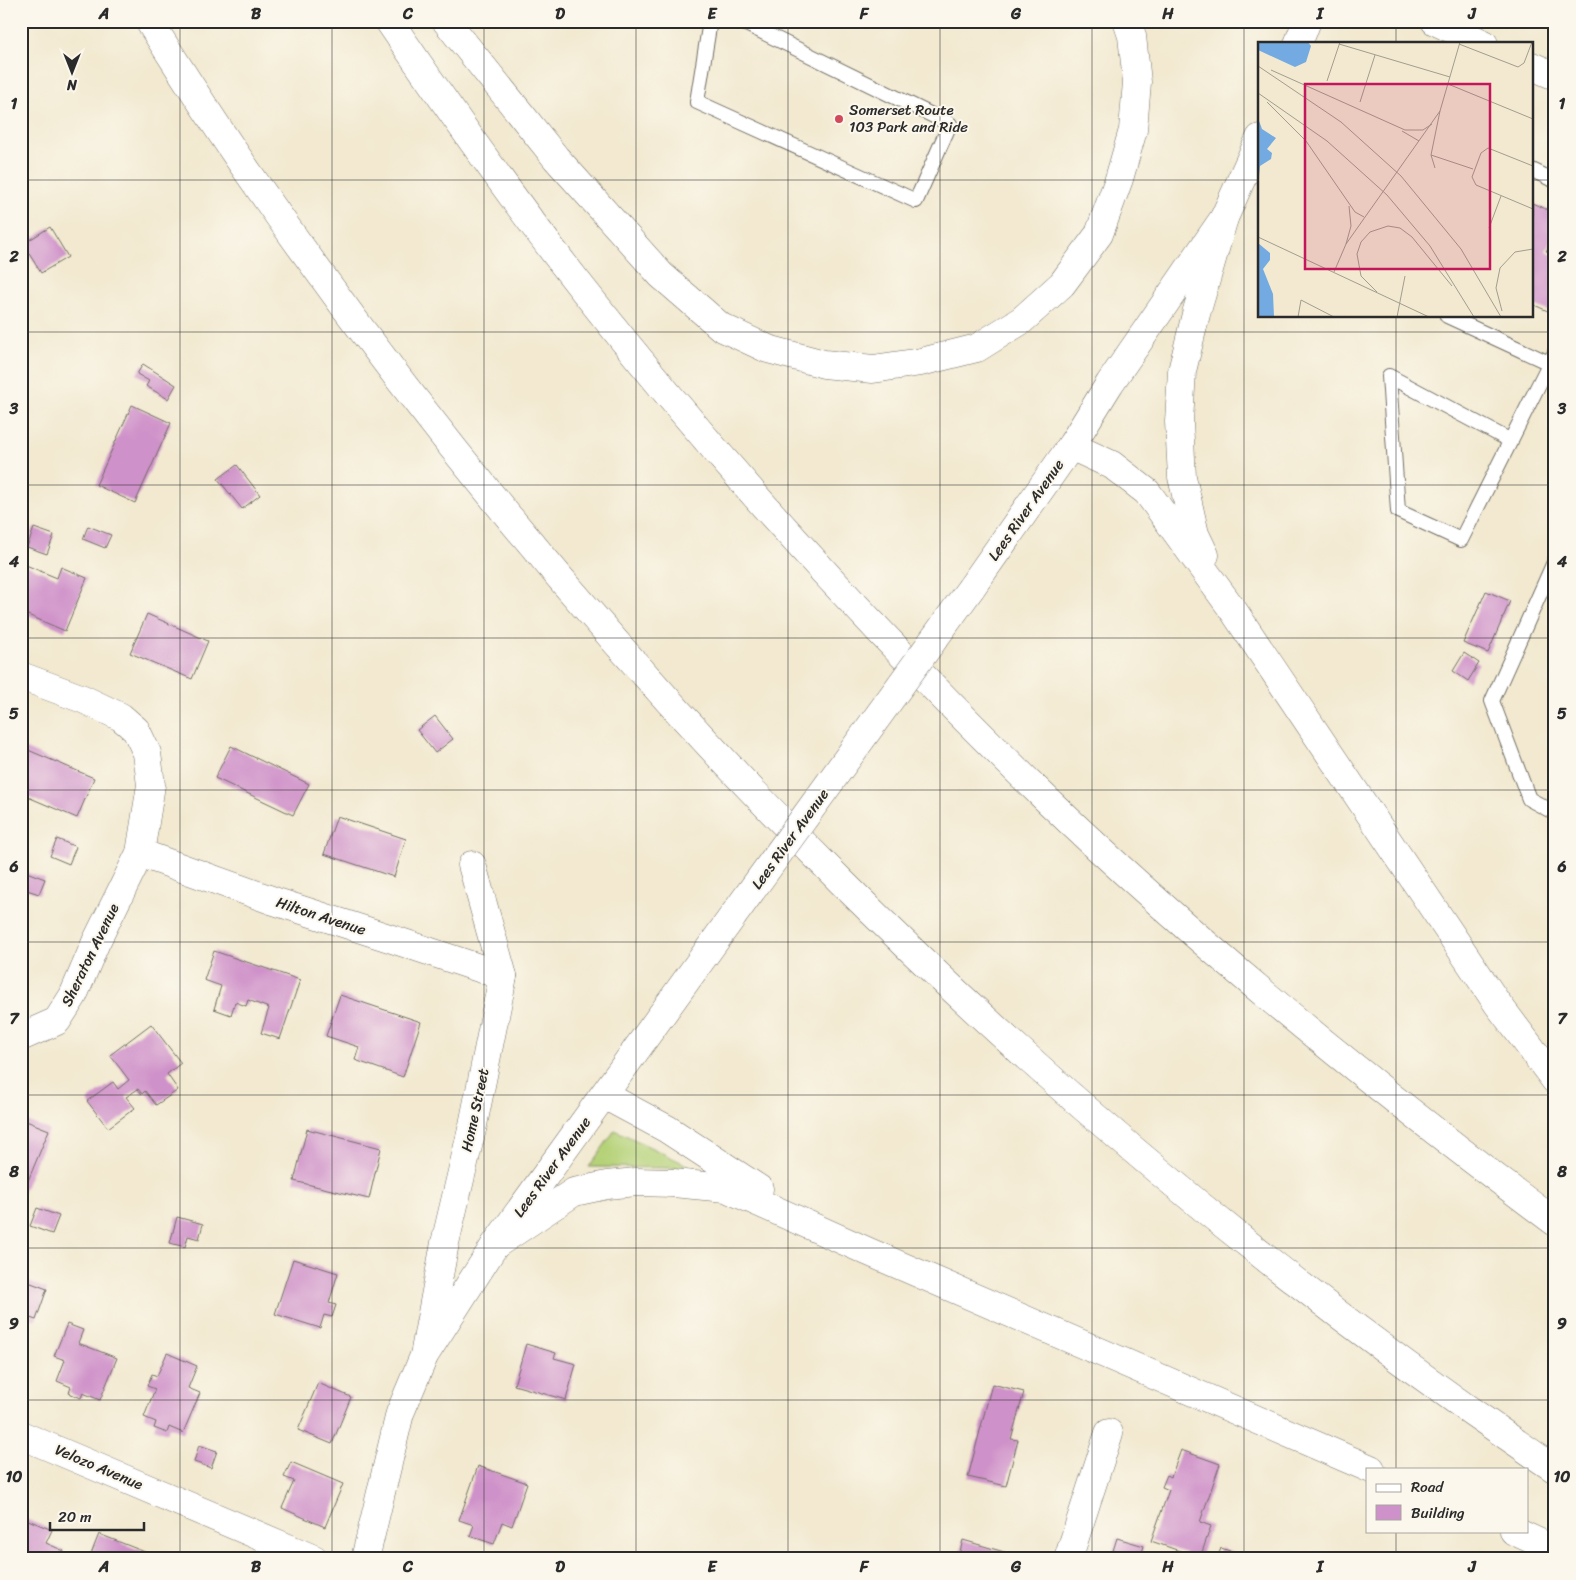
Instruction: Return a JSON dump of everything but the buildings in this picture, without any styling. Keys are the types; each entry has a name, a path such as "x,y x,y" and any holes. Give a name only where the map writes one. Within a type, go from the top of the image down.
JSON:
{"main road":[{"path":"149,21 248,172 314,266 449,443 602,626 678,712 757,796 838,879 921,958 1005,1037 1106,1125 1261,1253 1358,1328 1555,1469"},
{"path":"388,21 513,198 583,290 729,466 882,634 1044,796 1212,950 1388,1095 1555,1222"},
{"path":"446,21 556,158 654,268 721,327 768,349 824,364 873,369 921,362 978,348 1022,320 1062,284 1100,234 1133,130 1137,82 1132,36 1127,21"},
{"path":"1299,42 1307,21"},
{"path":"1435,21 1480,42"},
{"path":"1534,67 1555,76"},
{"name":"Lees River Avenue","path":"365,1559 400,1413 424,1356 495,1245 971,588 1071,446 1110,383 1224,218 1258,142"},
{"path":"1224,218 1196,314 1182,371 1179,422 1182,477 1194,534 1233,610"},
{"path":"1071,446 1112,464 1147,492 1233,610 1497,1003 1555,1080"},
{"name":"Sheraton Avenue","path":"21,676 91,702 121,717 136,730 147,753 151,785 140,853 96,942 73,996 57,1021 21,1037"},
{"name":"Hilton Avenue","path":"140,853 274,901 503,976"},
{"name":"Home Street","path":"424,1356 445,1243 473,1125 503,976 472,865"},
{"path":"604,1095 667,1129 749,1183 869,1252"},
{"path":"495,1245 574,1192 607,1185 636,1182 726,1188 1368,1468"},
{"path":"1068,1559 1109,1433"},
{"name":"Velozo Avenue","path":"21,1435 314,1559"},
{"path":"1516,1532 1555,1550"}],"lane":[{"path":"710,21 697,102 916,201 950,124 740,21"},
{"path":"1534,171 1555,181"},
{"path":"1452,318 1552,358 1511,441 1461,540 1398,510 1388,376 1511,441"},
{"path":"1555,560 1492,701 1529,799 1555,813"}],"green space":[{"path":"615,1130 691,1167 589,1167"}],"place":[{"name":"Somerset Route 103 Park and Ride","path":"839,119"}]}
